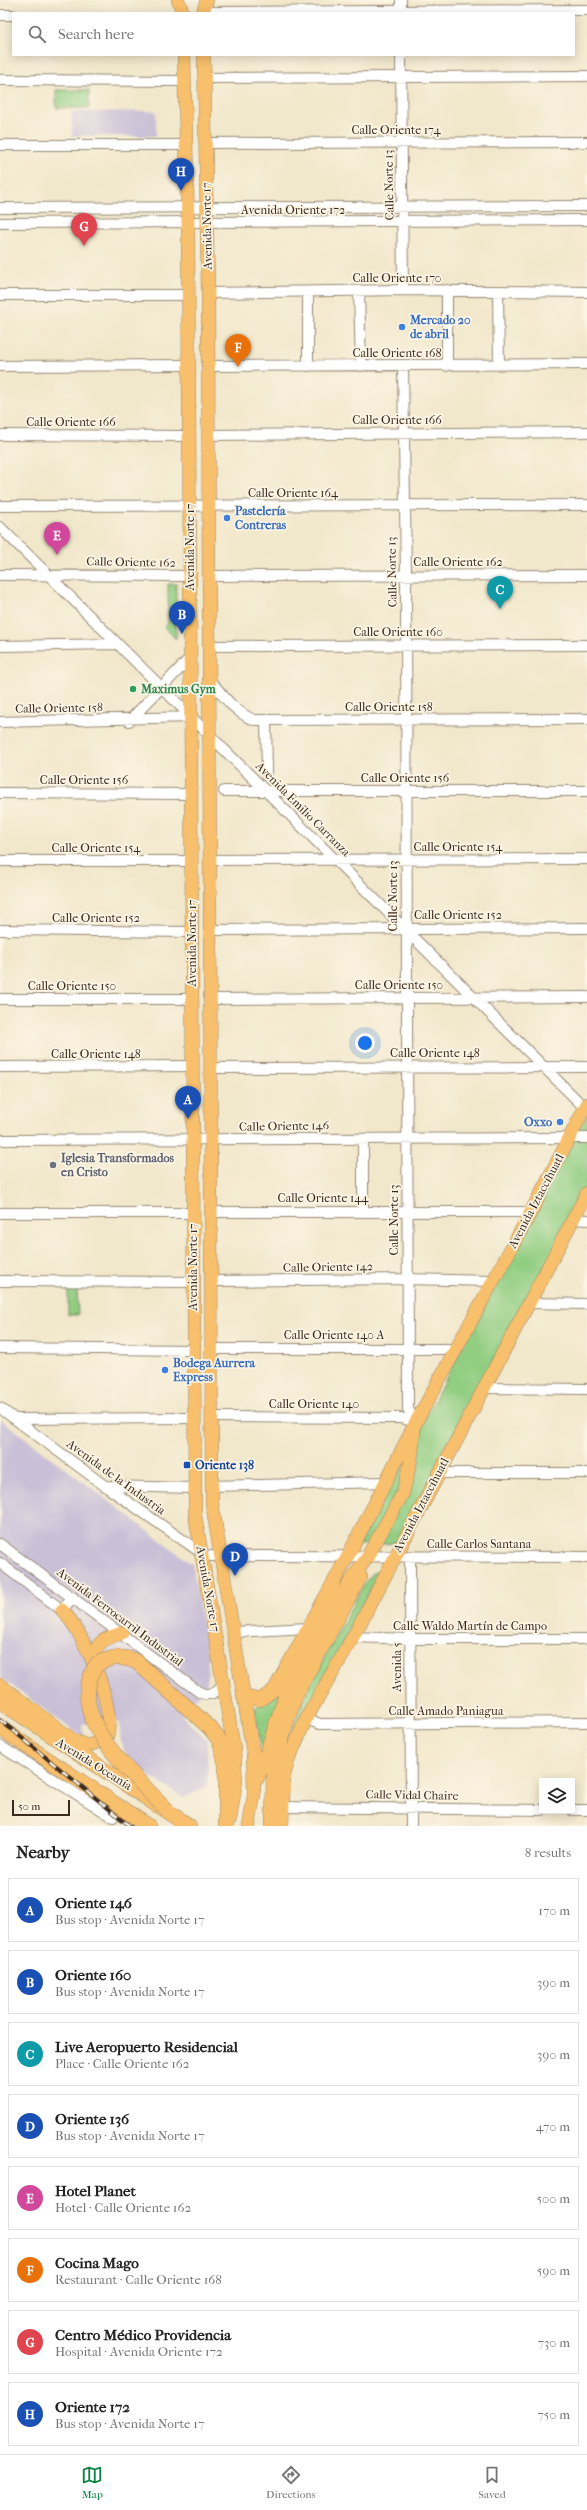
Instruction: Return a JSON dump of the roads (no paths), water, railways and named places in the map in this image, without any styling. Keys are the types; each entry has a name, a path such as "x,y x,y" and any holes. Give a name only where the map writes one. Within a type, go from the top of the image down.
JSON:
{"highway":[{"path":"167,1810 116,1756 101,1736 86,1700 87,1682 97,1664 117,1657 129,1658 137,1662 210,1728 220,1740 226,1764 227,1826"},
{"name":"Avenida Oceanía","path":"0,1701 71,1749 167,1810 189,1826"},
{"name":"Avenida Oceanía","path":"0,1728 117,1813 148,1826"}],"main road":[{"path":"178,0 183,12"},
{"path":"182,0 183,12"},
{"name":"Avenida Norte 17","path":"184,56 188,207 194,1488 195,1515 224,1682 236,1766 234,1797 227,1826"},
{"name":"Avenida Norte 17","path":"204,56 208,293 208,678 212,1486 214,1521 253,1753 255,1785"},
{"name":"Avenida Iztaccíhuatl","path":"243,1696 257,1700 271,1694 348,1556 416,1422 531,1212 586,1107"},
{"name":"Avenida Iztaccíhuatl","path":"282,1826 282,1807 288,1761 306,1719 353,1637 394,1556 587,1192"},
{"path":"249,1826 255,1785 288,1686 325,1618 368,1556 403,1493 411,1460 416,1422"},
{"path":"272,1826 272,1772 288,1716 297,1694 359,1583 368,1556"},
{"path":"0,1685 33,1712 74,1740 87,1746 106,1739 110,1729 109,1714 92,1662 78,1628 62,1610"},
{"path":"92,1662 95,1650 100,1642 122,1634"}],"street":[{"path":"401,0 401,12"},
{"path":"204,6 401,12 587,10"},
{"path":"0,15 12,15"},
{"name":"Calle Norte 13","path":"402,56 403,290"},
{"path":"204,78 587,76"},
{"path":"0,80 185,81"},
{"name":"Calle Oriente 174","path":"205,143 587,142"},
{"path":"0,145 186,145"},
{"name":"Avenida Oriente 172","path":"0,208 587,206"},
{"name":"Avenida Oriente 172","path":"0,223 587,220"},
{"name":"Calle Oriente 170","path":"208,293 403,290 587,292"},
{"path":"447,290 447,366"},
{"path":"358,291 360,366"},
{"path":"308,292 308,366"},
{"path":"498,292 499,364"},
{"path":"0,295 188,295"},
{"name":"Calle Oriente 168","path":"207,366 447,366 499,364 587,364"},
{"path":"0,366 189,365"},
{"name":"Calle Norte 13","path":"403,366 403,505 406,575 405,720 408,1409 416,1422"},
{"name":"Calle Oriente 166","path":"208,435 587,432"},
{"name":"Calle Oriente 166","path":"0,435 189,436"},
{"name":"Calle Oriente 164","path":"0,506 587,505"},
{"name":"Avenida Emilio Carranza","path":"0,527 406,928 542,1066 586,1107"},
{"name":"Calle Oriente 162","path":"0,575 48,574 190,576"},
{"name":"Calle Oriente 162","path":"208,576 587,575"},
{"path":"0,646 118,644"},
{"name":"Calle Oriente 160","path":"208,646 587,645"},
{"path":"129,721 190,658"},
{"name":"Calle Oriente 158","path":"208,678 243,715 254,720 587,719"},
{"name":"Calle Oriente 158","path":"0,722 129,721 191,717"},
{"path":"266,721 267,772"},
{"name":"Calle Oriente 156","path":"224,791 587,791"},
{"name":"Calle Oriente 156","path":"0,793 191,794"},
{"name":"Calle Oriente 154","path":"210,860 587,860"},
{"name":"Calle Oriente 154","path":"0,861 192,862"},
{"name":"Calle Oriente 152","path":"210,930 587,928"},
{"name":"Calle Oriente 152","path":"0,930 192,932"},
{"name":"Calle Oriente 150","path":"210,999 587,997"},
{"name":"Calle Oriente 150","path":"0,999 192,999"},
{"name":"Calle Oriente 148","path":"0,1067 193,1066"},
{"name":"Calle Oriente 148","path":"211,1068 407,1066 587,1067"},
{"name":"Calle Oriente 146","path":"0,1140 587,1138"},
{"path":"363,1139 364,1211"},
{"name":"Calle Oriente 144","path":"211,1212 531,1212"},
{"path":"0,1213 193,1213"},
{"path":"573,1219 587,1220"},
{"name":"Calle Oriente 142","path":"211,1281 407,1279 493,1281"},
{"path":"0,1281 193,1282"},
{"path":"528,1303 587,1304"},
{"path":"0,1348 193,1350"},
{"name":"Calle Oriente 140 A","path":"212,1349 456,1349"},
{"path":"483,1388 587,1388"},
{"name":"Avenida de la Industria","path":"0,1408 105,1486 202,1554 220,1557 348,1556"},
{"name":"Calle Oriente 140","path":"212,1417 401,1418 416,1422"},
{"path":"15,1419 194,1418"},
{"path":"438,1473 587,1473"},
{"path":"212,1486 385,1482"},
{"path":"105,1486 194,1488"},
{"name":"Avenida Ferrocarril Industrial","path":"0,1544 202,1694 214,1693 224,1682"},
{"name":"Calle Carlos Santana","path":"348,1556 587,1557"},
{"name":"Avenida 5","path":"410,1556 411,1826"},
{"path":"0,1563 62,1610 73,1597"},
{"path":"233,1632 307,1628"},
{"name":"Calle Waldo Martín de Campo","path":"353,1637 410,1639 587,1639"},
{"name":"Calle Amado Paniagua","path":"306,1719 320,1724 587,1722"},
{"name":"Avenida Oceanía","path":"0,1746 117,1813"},
{"name":"Calle Vidal Chaire","path":"282,1807 539,1810"},
{"path":"575,1810 587,1810"}],"railway":[{"path":"0,1720 130,1826"}],"place":[{"name":"Oriente 172","path":"181,191"},
{"name":"Centro Médico Providencia","path":"84,246"},
{"name":"Mercado 20 de abril","path":"402,327"},
{"name":"Cocina Mago","path":"238,367"},
{"name":"Pastelería Contreras","path":"227,518"},
{"name":"Hotel Planet","path":"57,555"},
{"name":"Live Aeropuerto Residencial","path":"500,609"},
{"name":"Oriente 160","path":"182,634"},
{"name":"Maximus Gym","path":"133,689"},
{"name":"Oriente 146","path":"188,1119"},
{"name":"Oxxo","path":"560,1122"},
{"name":"Iglesia Transformados en Cristo","path":"53,1165"},
{"name":"Bodega Aurrera Express","path":"165,1370"},
{"name":"Oriente 138","path":"187,1465"},
{"name":"Oriente 136","path":"235,1576"}]}
